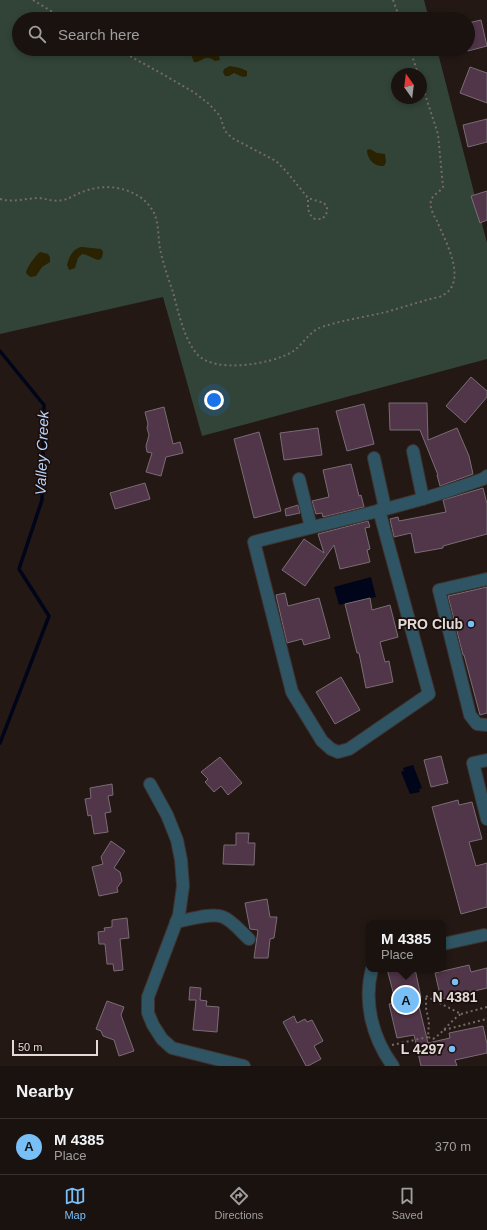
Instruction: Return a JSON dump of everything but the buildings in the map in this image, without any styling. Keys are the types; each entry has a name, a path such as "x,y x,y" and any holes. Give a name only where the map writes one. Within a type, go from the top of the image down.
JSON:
{"street":[{"path":"412,451 423,499"},
{"path":"374,458 382,509 429,694 349,749 338,752 331,749 322,741 292,692 254,542 310,527 382,509 423,499 483,479 487,476"},
{"path":"299,479 310,527"},
{"path":"487,578 439,590 470,715 477,724 487,725"},
{"path":"487,760 473,763 487,819"},
{"path":"150,784 167,815 177,840 181,860 183,886 179,915 148,997 148,1013 162,1040 172,1048 244,1066"},
{"path":"176,922 213,915 221,916 228,920 250,939"},
{"path":"446,943 486,935"},
{"path":"371,972 369,978 370,1010 373,1029 383,1051 393,1066"}],"path":[{"path":"33,0 53,12"},
{"path":"393,0 397,12"},
{"path":"129,56 172,80 209,104 220,116 227,134 280,164 308,198 324,203 327,206 326,215 322,219 315,219 310,215 308,209 308,198"},
{"path":"412,56 416,68"},
{"path":"0,199 13,201 38,198 56,201 64,200 89,190 106,187 121,189 138,196 150,206 155,216 161,251 175,300 187,336 197,354 212,364 230,366 249,364 277,358 293,351 317,329 439,297 443,295 454,282 453,260 432,212 430,202 443,187 438,134 427,100"},
{"path":"428,1036 429,1022 426,1008 426,996 461,1014"},
{"path":"383,1051 402,1041 428,1036 433,1039 444,1030 452,1020 461,1014 487,1007"},
{"path":"444,1030 487,1019"}],"green space":[{"path":"0,0 424,0 427,12 12,12 12,56 439,56 487,243 487,359 202,436 163,297 0,334"}],"sand":[{"path":"192,56 219,56 220,60 215,61 206,58 194,62"},
{"path":"230,66 247,71 247,76 243,77 234,73 229,76 225,76 223,72 224,69"},
{"path":"370,149 377,153 385,154 386,162 384,166 374,164 372,162 367,153 367,150"},
{"path":"82,247 101,249 103,252 102,257 98,260 82,254 78,258 75,268 69,270 67,265 70,256 76,249"},
{"path":"40,252 48,254 50,257 50,262 42,267 36,276 30,277 26,271"}],"water":[{"path":"371,577 376,597 339,605 334,587"},
{"path":"413,765 422,788 419,789 420,792 410,794 401,772 404,771 403,768"}],"waterway":[{"name":"Valley Creek","path":"0,351 44,405 42,500 19,569 49,616 0,743"}],"place":[{"name":"PRO Club","path":"471,624"},
{"name":"N 4381","path":"455,982"},
{"name":"M 4385","path":"406,1000"},
{"name":"L 4297","path":"452,1049"}]}
